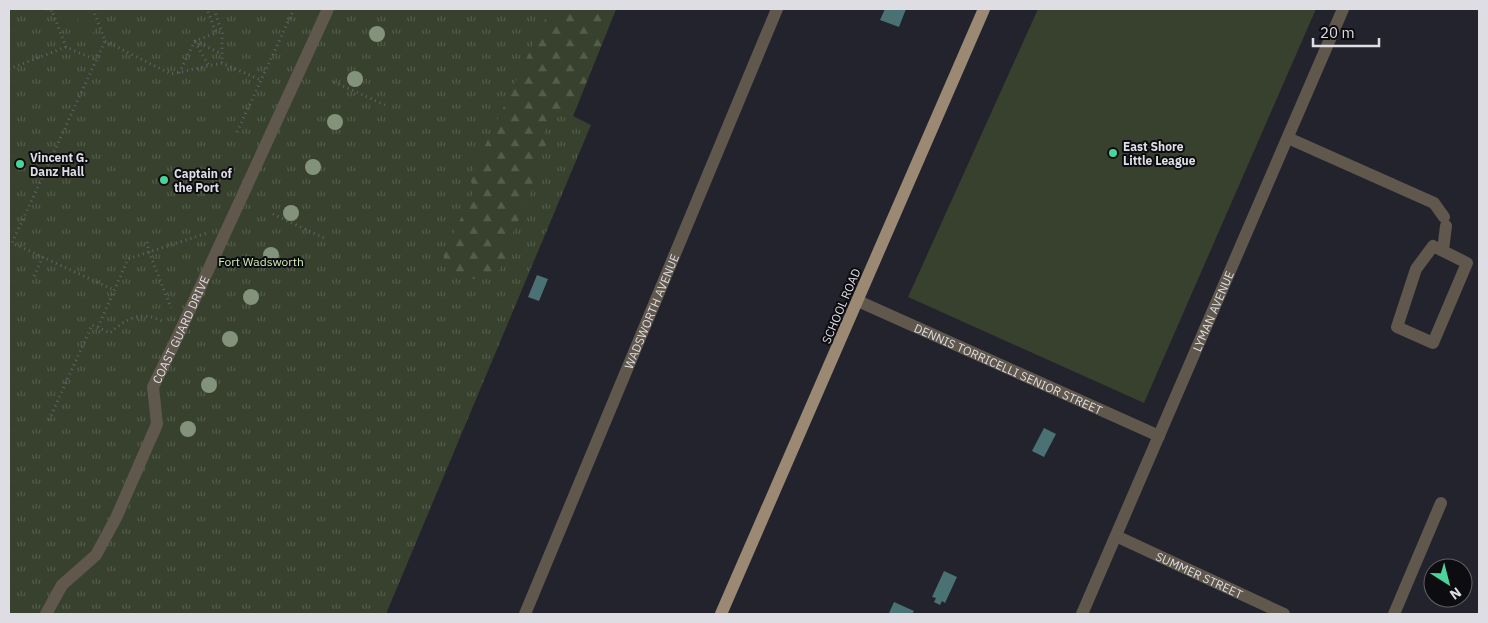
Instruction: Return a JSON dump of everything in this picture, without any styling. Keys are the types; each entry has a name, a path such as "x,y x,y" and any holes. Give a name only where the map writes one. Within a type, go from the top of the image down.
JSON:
{"main road":[{"name":"SCHOOL ROAD","path":"722,614 984,9"}],"street":[{"name":"COAST GUARD DRIVE","path":"46,614 62,585 96,555 116,518 157,424 153,387 328,9"},
{"name":"WADSWORTH AVENUE","path":"525,614 777,9"},
{"name":"LYMAN AVENUE","path":"1082,614 1343,9"},
{"path":"1288,138 1434,203 1445,221 1443,250"},
{"path":"1433,246 1443,250 1468,263 1433,342 1397,327 1416,269 1433,246"},
{"name":"DENNIS TORRICELLI SENIOR STREET","path":"858,301 1159,436"},
{"path":"1394,614 1441,503"},
{"name":"SUMMER STREET","path":"1116,536 1284,614"}],"path":[{"path":"46,9 52,10 66,47"},
{"path":"93,9 104,42 12,243 114,290"},
{"path":"179,73 195,41 216,33 207,9"},
{"path":"214,9 222,33 222,63"},
{"path":"237,132 294,9"},
{"path":"195,41 222,54"},
{"path":"195,41 209,66"},
{"path":"104,42 172,74 222,63 261,80"},
{"path":"9,69 66,47 96,60"},
{"path":"334,82 385,105"},
{"path":"273,214 324,238"},
{"path":"98,327 128,259 207,233 203,241"},
{"path":"147,242 149,252 172,308"},
{"path":"34,276 43,257"},
{"path":"49,420 92,325 110,333 121,323 139,316 150,317 165,323 176,300"}],"green space":[{"name":"Fort Wadsworth","path":"9,9 616,9 573,116 591,125 386,614 9,614"},
{"path":"65,9 87,9 95,29 88,43 75,37 72,27 80,23 77,18 70,22"},
{"path":"550,9 616,9 573,116 557,109 544,133 546,145 539,159 529,199 514,229 505,260 497,274 486,279 472,279 458,273 445,263 443,254 471,198 474,187 470,180 473,171"},
{"name":"East Shore Little League","path":"1038,9 1316,9 1144,403 908,297"}],"shaded area":[{"path":"885,9 906,9 899,27 880,20"},
{"path":"537,275 548,279 539,301 528,297"},
{"path":"1044,428 1056,434 1044,457 1032,451"},
{"path":"944,571 957,577 945,603 942,601 940,605 934,602 936,598 932,597"},
{"path":"894,602 914,611 912,614 889,613"}],"place":[{"name":"East Shore Little League","path":"1113,153"},
{"name":"Vincent G. Danz Hall","path":"20,164"},
{"name":"Captain of the Port","path":"164,180"}]}
